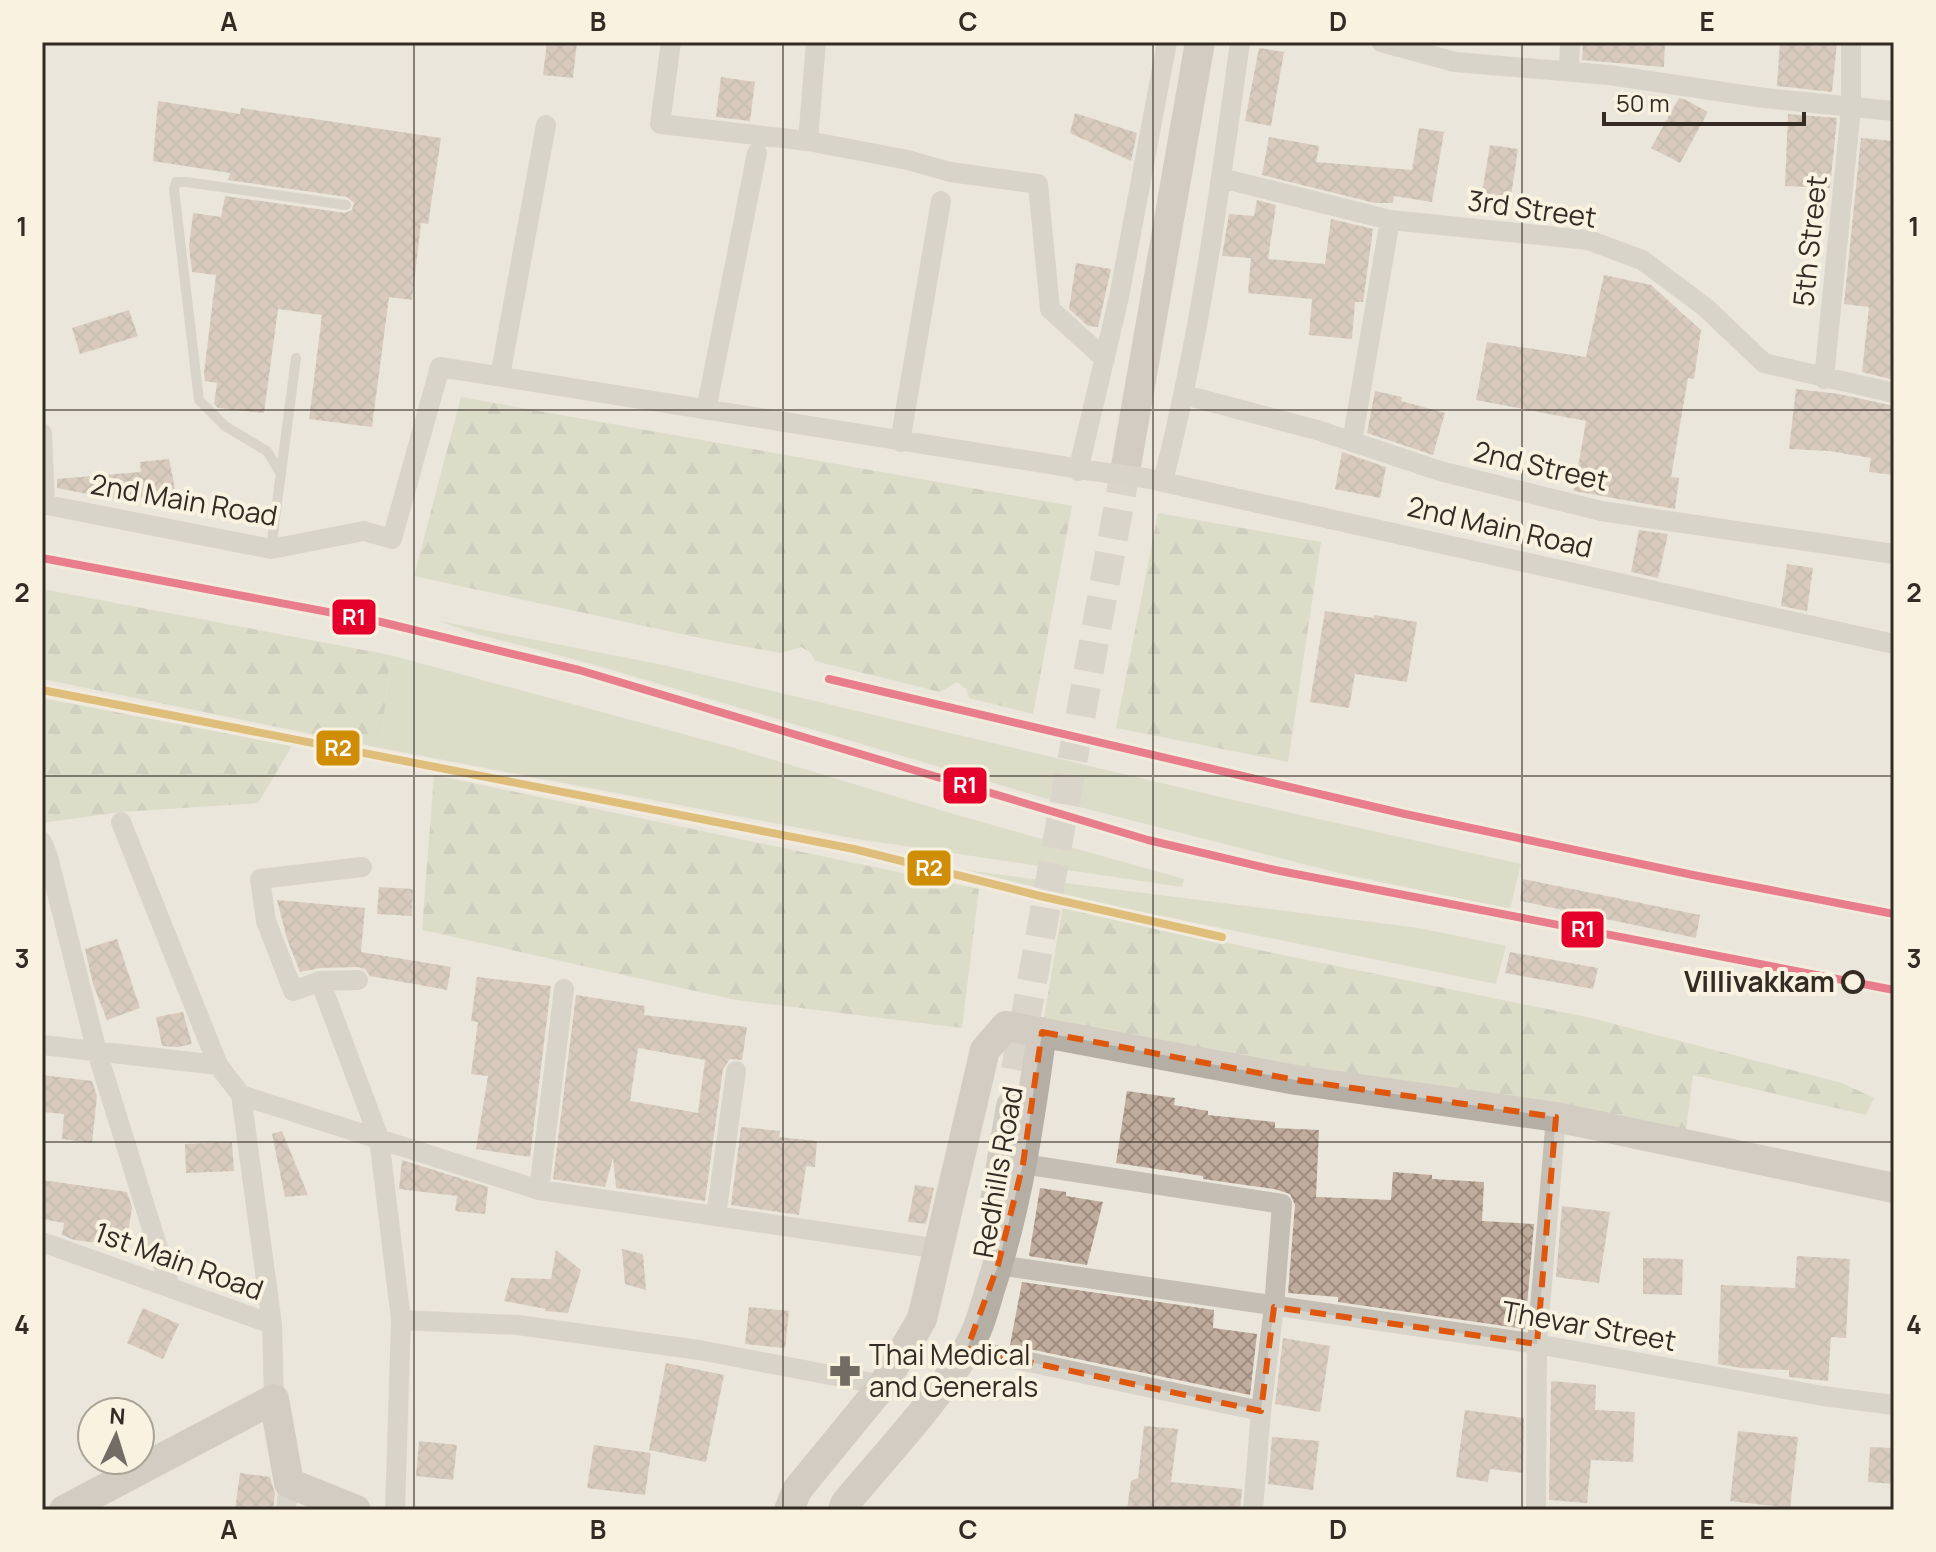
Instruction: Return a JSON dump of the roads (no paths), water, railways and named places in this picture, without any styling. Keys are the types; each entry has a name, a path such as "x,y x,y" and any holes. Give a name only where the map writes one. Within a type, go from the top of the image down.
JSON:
{"street":[{"path":"671,42 660,124 808,141 908,160 950,172 1038,184 1050,309 1105,359"},
{"path":"808,141 816,42"},
{"path":"1085,471 1167,42"},
{"path":"1145,475 1200,42"},
{"path":"1145,475 1185,395 1240,42"},
{"path":"1381,42 1455,62 1569,72 1894,111"},
{"path":"1569,72 1570,42"},
{"name":"5th Street","path":"1824,379 1851,108 1851,42"},
{"path":"500,376 546,125"},
{"path":"706,410 757,153"},
{"name":"3rd Street","path":"1221,178 1390,220 1588,240 1642,260 1705,307 1764,363 1894,393"},
{"path":"900,442 941,201"},
{"path":"1352,442 1390,220"},
{"name":"2nd Main Road","path":"44,504 271,549 364,531 392,539 440,367 1085,471 1145,475 1894,644"},
{"name":"2nd Street","path":"1185,395 1352,442 1440,471 1601,511 1894,554"},
{"path":"42,433 44,504"},
{"path":"121,822 218,1065 241,1095 272,1324"},
{"path":"42,842 97,1052 170,1287"},
{"path":"358,980 320,981 293,991 266,921 260,879 362,867"},
{"path":"320,981 379,1138 401,1320 395,1510"},
{"path":"539,1190 564,989"},
{"path":"789,1510 797,1490 883,1385 922,1319 985,1050 1006,1026 1296,1080 1556,1117 1894,1188"},
{"path":"842,1508 944,1384 978,1326 998,1265 1023,1164 1042,1032"},
{"path":"42,1045 218,1065"},
{"name":"Redhills Road","path":"842,1508 829,1493 942,1359 983,1261 1016,1070"},
{"path":"716,1216 736,1071"},
{"path":"241,1095 539,1190 940,1249"},
{"path":"1526,1510 1535,1510 1537,1344 1556,1117"},
{"path":"1023,1164 1282,1204 1253,1510"},
{"name":"1st Main Road","path":"42,1242 272,1324 274,1399"},
{"name":"Thevar Street","path":"998,1265 1537,1344 1823,1396 1894,1405"},
{"path":"401,1320 518,1325 699,1350 883,1385"},
{"path":"967,1349 1261,1411"},
{"path":"64,1510 274,1399 287,1496 356,1510"}],"lane":[{"path":"281,474 267,451 225,426 199,400 174,189 176,182 186,182 346,205"},
{"path":"271,549 296,358"}],"tunnel":[{"path":"1016,1070 1126,466"}],"railway":[{"path":"42,690 854,849 1040,896 1222,937"}],"place":[{"name":"Villivakkam","path":"1853,982"},
{"name":"Thai Medical and Generals","path":"845,1371"}]}
